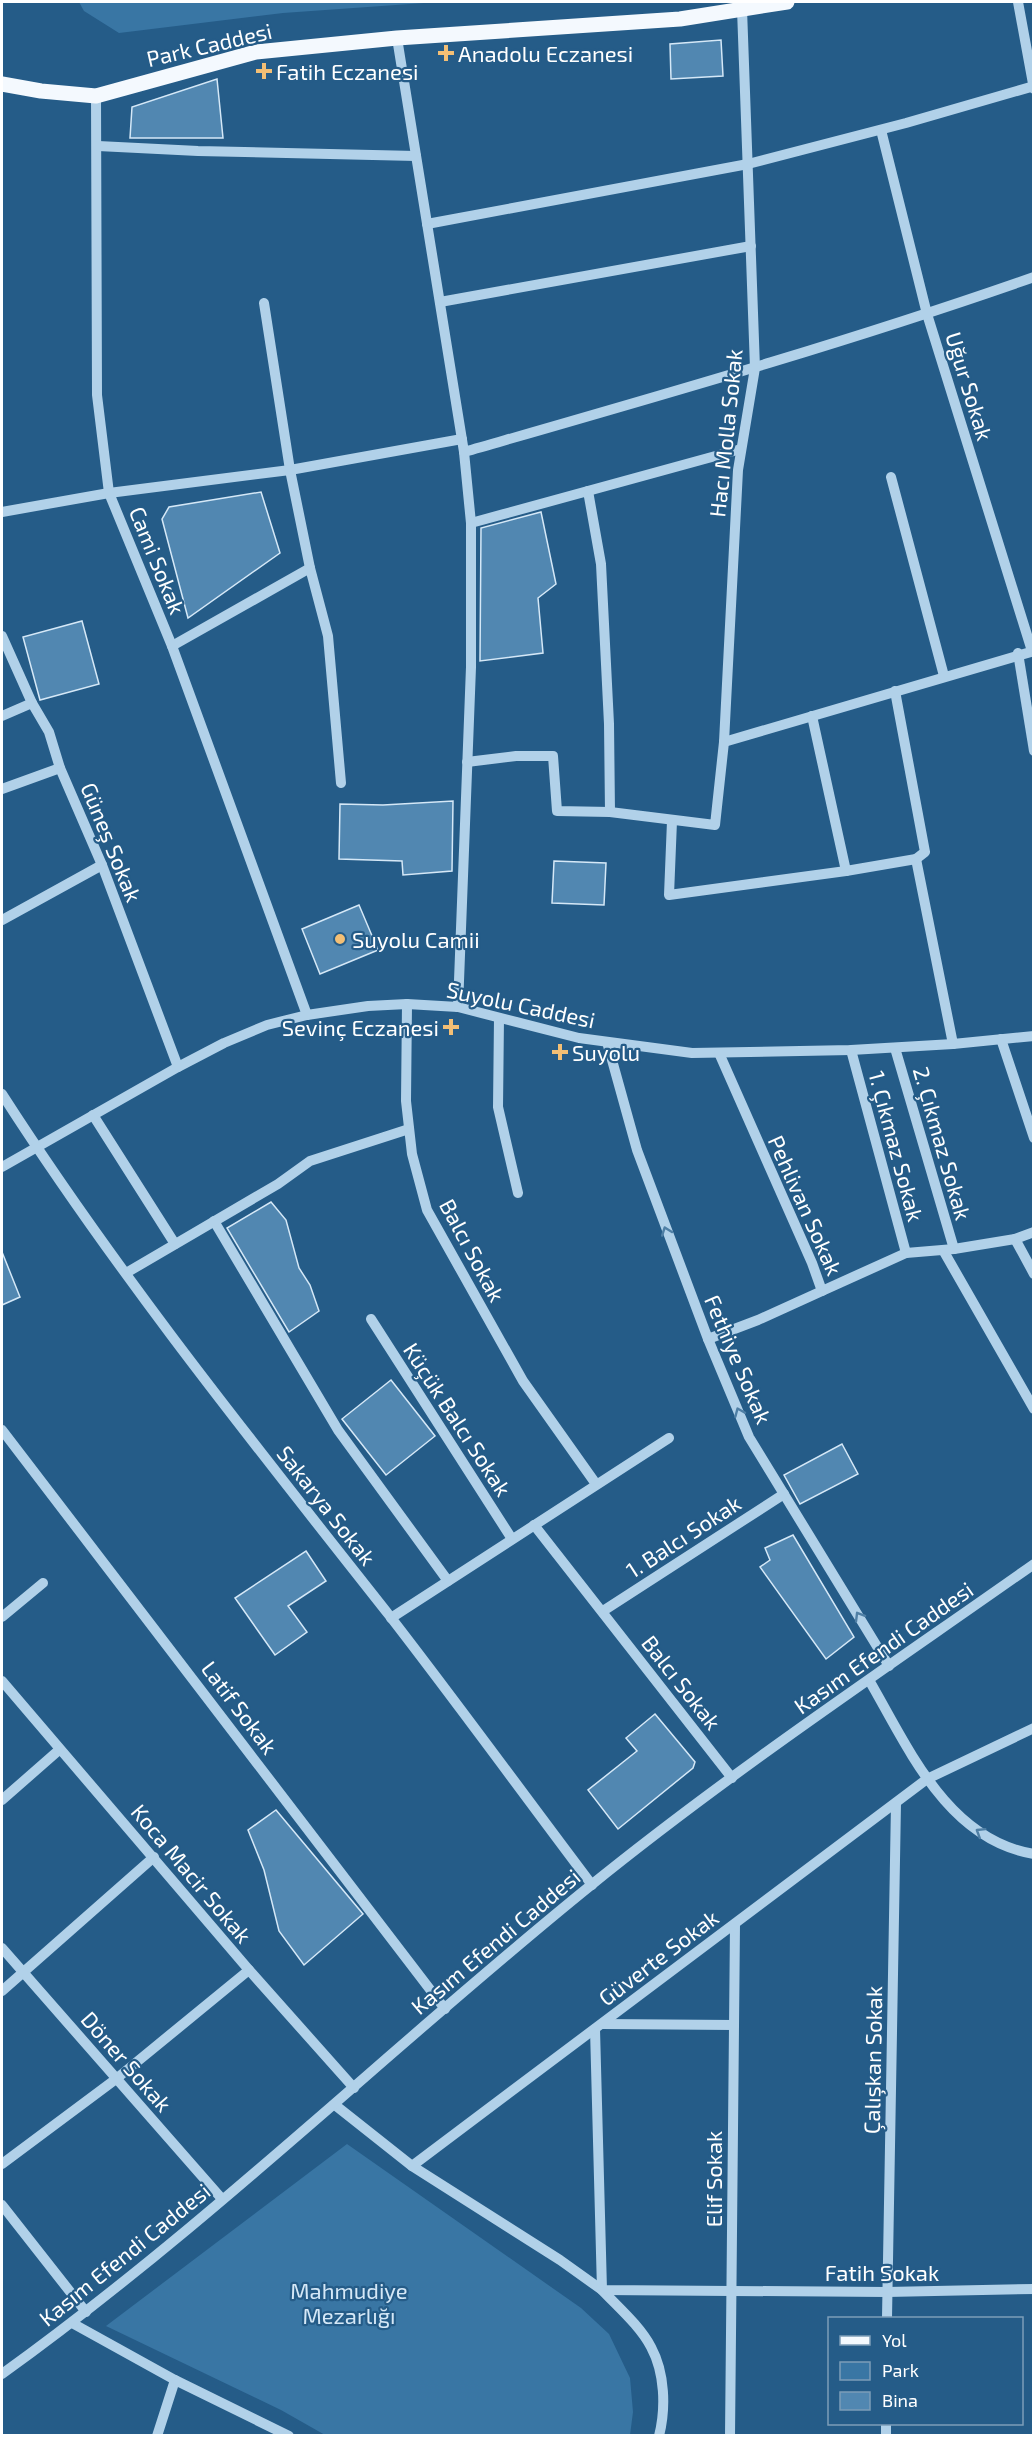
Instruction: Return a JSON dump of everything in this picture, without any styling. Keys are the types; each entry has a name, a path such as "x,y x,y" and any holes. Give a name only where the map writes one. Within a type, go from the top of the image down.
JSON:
{"main road":[{"name":"Park Caddesi","path":"2,84 41,91 96,96 256,52 397,38 680,19 787,2"}],"street":[{"path":"427,224 748,164 881,130 1033,87 1018,2"},
{"name":"Hacı Molla Sokak","path":"672,821 715,825 724,742 738,470 754,368 742,9"},
{"path":"397,38 464,452 471,523 471,667 458,1007"},
{"name":"Cami Sokak","path":"96,96 98,146 97,395 110,493 172,646 308,1015"},
{"name":"Uğur Sokak","path":"881,130 927,314 1033,651"},
{"path":"98,146 198,151 416,156"},
{"path":"440,302 751,246"},
{"path":"464,452 754,368 927,314 1034,277"},
{"path":"264,303 290,470 310,568 328,636 341,783"},
{"path":"2,512 110,493 290,470 462,439"},
{"path":"471,523 741,449"},
{"path":"891,477 944,676"},
{"path":"588,491 601,564 609,724 610,812"},
{"path":"172,646 310,568"},
{"name":"Güneş Sokak","path":"2,636 32,703 49,732 60,768 102,865 178,1067"},
{"path":"724,742 1018,653 1033,651"},
{"path":"1018,653 1034,751"},
{"path":"467,762 516,756 553,756 557,811 610,812 672,821 669,895 846,871 916,859 925,852 895,691"},
{"path":"2,716 32,703"},
{"path":"812,716 846,871"},
{"path":"2,789 60,768"},
{"path":"916,859 953,1044"},
{"path":"2,920 102,865"},
{"name":"Suyolu Caddesi","path":"2,1167 178,1067 267,1025 308,1015 368,1006 407,1004 458,1007 579,1038 692,1053 895,1048 1034,1035"},
{"name":"Balcı Sokak","path":"407,1004 406,1101 412,1155 427,1210 524,1381 596,1484"},
{"path":"499,1018 498,1107 518,1193"},
{"path":"1001,1039 1034,1138"},
{"name":"Fethiye Sokak","path":"607,1042 636,1150 708,1340 749,1437 889,1666"},
{"name":"2. Çıkmaz Sokak","path":"895,1048 948,1249 1034,1409"},
{"name":"1. Çıkmaz Sokak","path":"851,1050 906,1253"},
{"name":"Pehlivan Sokak","path":"708,1340 822,1291 812,1263 719,1053"},
{"name":"Sakarya Sokak","path":"2,1094 36,1147 191,1364 391,1618 592,1885"},
{"path":"93,1115 175,1244"},
{"path":"126,1273 278,1184 310,1161 409,1129"},
{"path":"214,1221 338,1430 448,1581"},
{"path":"822,1291 906,1253 1016,1239 1034,1232"},
{"path":"1016,1239 1034,1274"},
{"name":"Küçük Balcı Sokak","path":"370,1319 512,1539"},
{"name":"Latif Sokak","path":"3,1435 115,1575 445,2009"},
{"path":"391,1618 669,1438"},
{"name":"1. Balcı Sokak","path":"603,1611 784,1494"},
{"name":"Balcı Sokak","path":"534,1525 732,1778"},
{"name":"Kasım Efendi Caddesi","path":"2,2374 86,2312 335,2105 592,1885 732,1778 1034,1564"},
{"path":"2,1617 43,1582"},
{"path":"869,1680 927,1779 976,1832 1016,1851 1034,1854"},
{"name":"Koca Macir Sokak","path":"2,1682 249,1970 354,2088"},
{"name":"Güverte Sokak","path":"412,2166 927,1779 1034,1728"},
{"path":"2,1800 59,1750"},
{"name":"Çalışkan Sokak","path":"887,2317 896,1803"},
{"path":"2,1991 154,1857"},
{"name":"Elif Sokak","path":"730,2436 735,1924"},
{"name":"Döner Sokak","path":"2,1948 222,2199"},
{"path":"2,2164 116,2079 249,1970"},
{"path":"602,2290 598,2026 734,2025"},
{"path":"335,2105 412,2166 560,2260 602,2290 652,2348 663,2384 664,2419 659,2436"},
{"path":"2,2205 86,2312"},
{"name":"Fatih Sokak","path":"602,2290 887,2292 1034,2289"},
{"path":"72,2323 175,2380 289,2436"},
{"path":"157,2436 175,2380"}],"green space":[{"path":"79,2 438,2 283,13 119,33 84,11"},
{"name":"Mahmudiye Mezarlığı","path":"347,2144 581,2308 609,2334 630,2378 633,2412 630,2435 325,2435 281,2410 106,2326"}],"building":[{"path":"721,40 723,76 671,79 670,44"},
{"path":"217,79 223,138 130,138 132,107"},
{"path":"261,492 280,553 188,618 162,519 169,507"},
{"path":"541,512 556,584 538,598 543,653 480,661 481,528"},
{"path":"82,621 99,684 40,700 23,637"},
{"path":"453,801 452,871 403,875 402,861 339,859 340,804 383,805"},
{"path":"554,861 606,863 604,905 552,903"},
{"name":"Suyolu Camii","path":"359,905 378,950 320,974 302,929"},
{"path":"271,1202 286,1220 299,1268 310,1285 319,1311 289,1332 227,1228"},
{"path":"2,1252 20,1297 2,1305"},
{"path":"391,1380 435,1436 386,1475 342,1419"},
{"path":"842,1444 858,1474 800,1504 784,1475"},
{"path":"793,1535 854,1637 826,1659 760,1567 770,1560 765,1548"},
{"path":"306,1551 326,1581 288,1606 307,1632 275,1655 235,1598"},
{"path":"655,1714 695,1762 693,1768 618,1829 588,1790 637,1751 626,1738"},
{"path":"276,1810 363,1914 304,1965 279,1931 264,1870 248,1830"}],"place":[{"name":"Anadolu Eczanesi","path":"446,53"},
{"name":"Fatih Eczanesi","path":"264,71"},
{"name":"Suyolu Camii","path":"340,939"},
{"name":"Sevinç Eczanesi","path":"451,1027"},
{"name":"Suyolu","path":"560,1052"}]}
